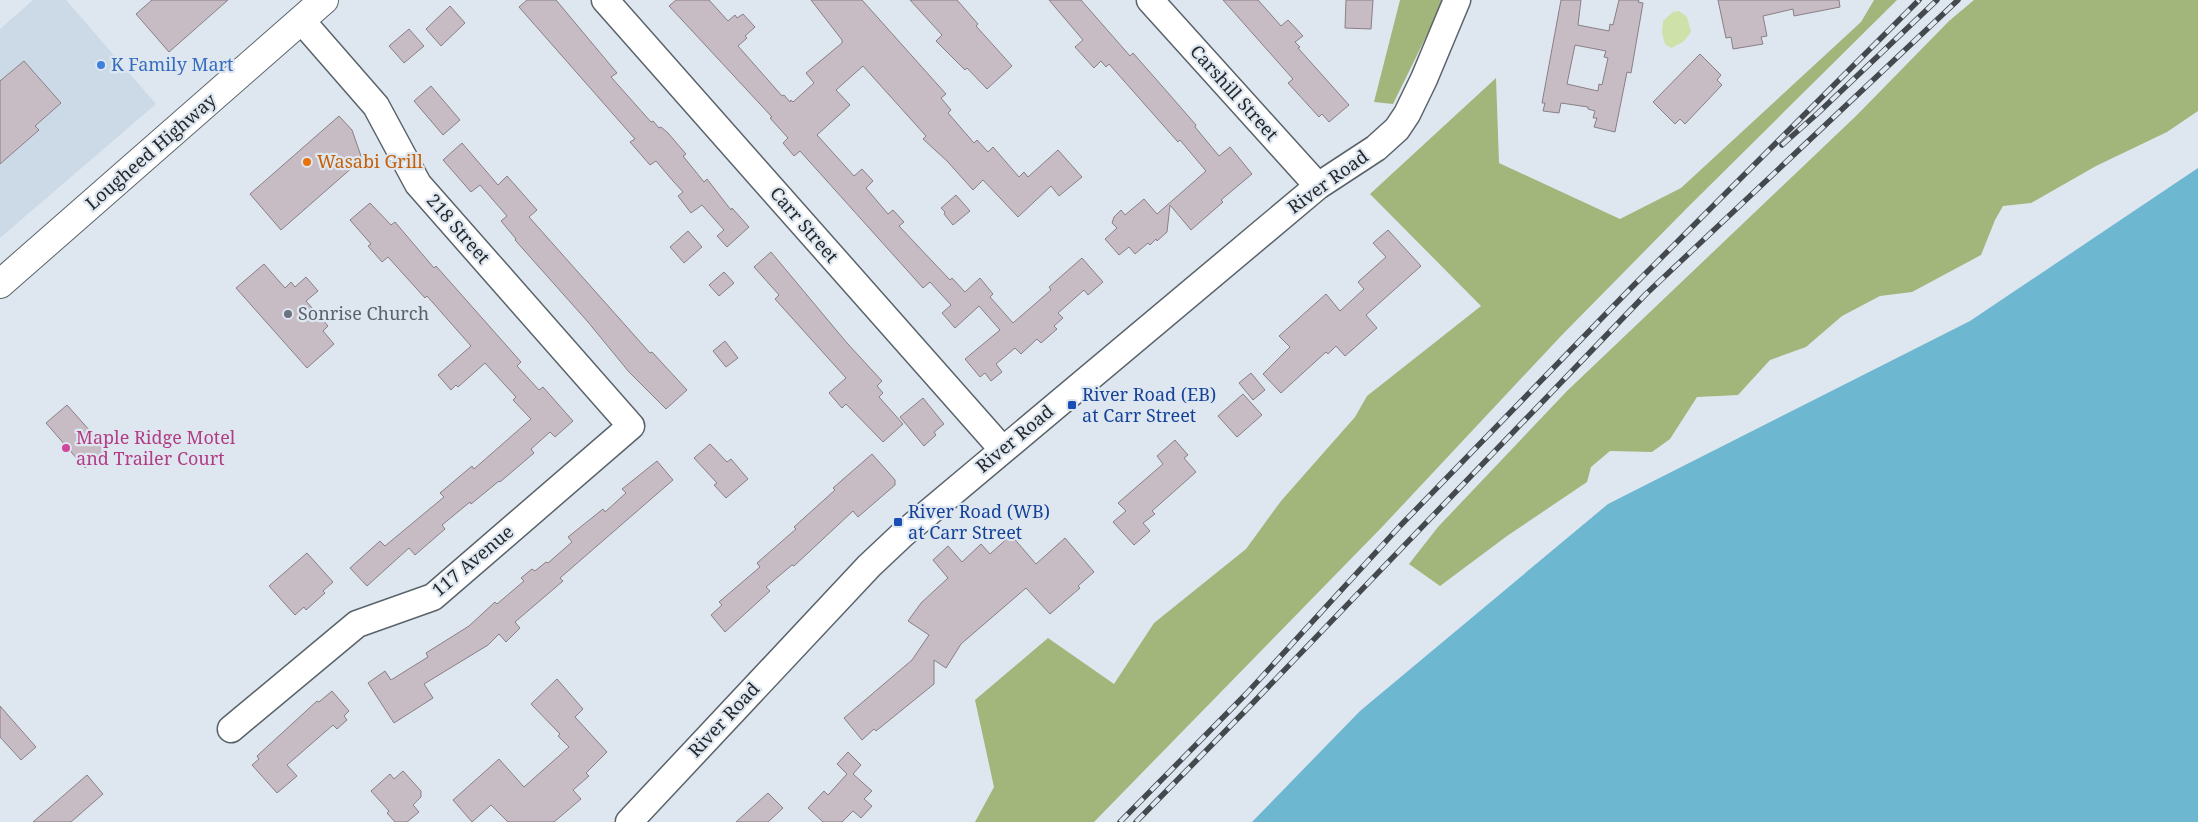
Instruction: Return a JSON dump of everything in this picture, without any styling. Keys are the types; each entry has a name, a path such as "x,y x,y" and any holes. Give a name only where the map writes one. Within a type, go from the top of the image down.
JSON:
{"highway":[{"name":"Lougheed Highway","path":"0,284 324,0"}],"street":[{"name":"Carr Street","path":"605,0 1003,450"},
{"name":"Carshill Street","path":"1150,0 1318,186"},
{"name":"River Road","path":"629,822 869,566 903,534 1318,186 1376,148 1397,129 1407,114 1424,78 1457,0"},
{"name":"218 Street","path":"301,20 376,106 418,184 632,426"},
{"name":"117 Avenue","path":"231,729 357,624 433,597 632,426"}],"shaded area":[{"path":"33,0 66,0 156,104 0,238 0,29"}],"green space":[{"path":"1400,0 1444,0 1393,104 1374,102"},
{"path":"1874,0 1897,0 1561,336 1383,526 1094,822 975,822 994,787 975,700 1048,638 1114,684 1154,623 1246,549 1281,501 1355,417 1367,396 1481,306 1370,194 1496,78 1499,163 1620,219 1681,188 1861,22"},
{"path":"1974,0 2198,0 2198,111 2167,132 2096,166 2031,203 2003,206 1995,220 1981,255 1912,292 1880,296 1842,316 1806,347 1770,360 1738,395 1697,397 1670,439 1652,452 1610,451 1591,467 1587,482 1507,536 1440,586 1409,564 1438,527 1567,391 1857,115 1949,21"},
{"path":"1679,11 1687,17 1691,32 1683,42 1671,48 1665,44 1662,33 1663,21 1673,12"}],"water":[{"path":"2198,168 2198,822 1252,822 1360,711 1608,504 1970,321"}],"building":[{"path":"152,0 228,0 169,52 136,14"},
{"path":"527,0 556,0 617,73 611,77 651,122 653,121 659,128 661,127 668,133 686,154 683,156 704,182 707,179 731,210 732,208 749,227 727,247 717,236 724,230 702,205 691,213 678,196 683,192 656,161 650,165 630,142 635,139 519,7"},
{"path":"676,0 709,0 728,21 735,15 737,18 743,14 755,27 738,46 782,96 784,95 790,102 791,100 793,102 814,83 806,73 842,43 842,40 811,0 862,0 946,94 941,98 951,110 948,113 974,143 977,140 988,152 993,147 1019,177 1024,172 1028,177 1058,150 1082,177 1059,196 1051,186 1018,217 983,180 973,190 947,161 923,139 926,136 863,66 836,90 850,105 817,135 854,176 862,169 873,181 866,188 888,214 893,210 904,222 899,226 950,280 952,278 965,292 980,278 993,294 990,297 1013,323 1051,290 1049,287 1082,258 1103,282 1088,295 1084,290 1058,313 1063,318 1054,326 1057,329 1041,343 1037,339 1021,354 1015,348 996,364 1002,372 991,381 985,373 980,377 965,359 1000,330 979,306 955,328 942,313 951,305 930,282 923,288 800,151 794,156 783,143 788,138 770,118 772,117 669,6"},
{"path":"910,0 957,0 978,24 976,26 1012,66 987,89 967,68 965,70 936,41 942,35"},
{"path":"1049,0 1081,0 1130,56 1133,53 1196,125 1195,127 1219,156 1230,147 1252,174 1221,200 1223,202 1191,230 1170,205 1167,232 1157,241 1156,239 1150,245 1148,243 1135,254 1129,247 1119,255 1105,239 1117,228 1112,223 1114,217 1121,210 1125,215 1144,199 1157,214 1206,171 1180,140 1178,142 1109,64 1106,67 1101,61 1094,68 1075,47 1083,40"},
{"path":"1223,0 1258,0 1281,26 1288,20 1303,36 1295,42 1300,47 1298,48 1349,105 1329,122 1322,114 1319,117 1288,83 1293,79"},
{"path":"1346,0 1373,0 1371,29 1345,28"},
{"path":"1561,0 1581,0 1578,25 1609,31 1610,24 1613,25 1619,0 1639,0 1638,2 1643,3 1631,73 1627,72 1615,132 1594,127 1597,118 1593,118 1595,111 1588,109 1588,107 1561,103 1559,113 1543,111 1545,103 1542,103","holes":["1575,45 1606,51 1604,57 1608,58 1602,85 1599,84 1598,91 1567,84"]},
{"path":"1718,0 1839,0 1840,7 1794,16 1793,9 1763,16 1767,36 1761,37 1763,44 1733,49 1731,37 1726,38"},
{"path":"450,6 465,23 441,46 426,29"},
{"path":"409,29 424,46 404,63 389,46"},
{"path":"1700,54 1721,75 1717,80 1722,85 1685,124 1680,119 1675,124 1653,102"},
{"path":"24,61 61,103 35,126 39,130 0,164 0,81"},
{"path":"431,86 460,120 443,135 414,101"},
{"path":"339,116 352,130 362,159 281,230 250,194"},
{"path":"462,143 498,185 507,176 537,210 529,217 650,353 652,352 687,390 666,409 629,372 588,322 515,240 501,221 507,216 480,185 471,192 443,160"},
{"path":"956,195 970,211 953,225 941,208"},
{"path":"370,203 391,225 395,222 434,268 436,266 521,362 517,366 539,390 543,387 573,421 555,437 550,432 531,449 534,453 500,482 471,504 470,502 442,525 445,529 415,555 409,548 367,586 350,568 380,541 385,546 444,497 440,493 472,466 474,469 531,419 513,400 516,397 485,363 458,387 456,385 451,390 438,375 471,346 427,296 425,298 388,257 382,262 368,246 371,244 350,220"},
{"path":"1388,230 1421,266 1366,315 1377,328 1345,356 1336,346 1328,354 1326,352 1281,393 1263,374 1290,347 1279,336 1326,294 1340,311 1364,289 1358,282 1386,257 1373,243"},
{"path":"688,231 702,247 684,263 670,247"},
{"path":"771,252 847,343 882,381 877,386 883,393 879,397 903,424 883,442 846,404 842,408 829,393 846,378 775,299 779,295 754,267"},
{"name":"Sonrise Church","path":"264,264 285,288 291,282 295,287 306,277 318,291 306,301 328,326 323,331 334,344 307,368 236,288"},
{"path":"724,272 734,283 719,296 709,285"},
{"path":"725,341 738,358 726,367 713,351"},
{"path":"1251,373 1265,390 1253,400 1239,383"},
{"path":"1243,394 1262,415 1237,437 1218,416"},
{"path":"923,398 944,424 934,432 936,435 924,446 900,417"},
{"path":"67,405 106,449 85,468 46,423"},
{"path":"1175,440 1188,455 1184,458 1196,472 1152,511 1155,514 1143,523 1150,531 1134,545 1113,522 1126,511 1118,503 1163,464 1157,456"},
{"path":"710,444 727,462 731,459 748,479 726,498 714,485 717,483 694,458"},
{"path":"872,454 895,480 895,485 858,517 853,511 794,566 792,565 766,587 770,591 725,632 711,615 722,605 719,602 760,567 757,563 796,529 794,527 835,490 833,488"},
{"path":"657,461 673,480 560,578 563,581 515,622 520,628 506,642 499,634 488,645 424,684 433,698 394,723 368,683 385,671 391,680 428,657 426,653 469,626 495,602 497,604 524,581 521,578 532,569 535,571 546,562 548,563 572,542 568,537 603,509 605,512 626,493 622,489"},
{"path":"1011,535 1036,564 1065,538 1094,572 1078,586 1080,588 1050,614 1026,588 961,644 946,668 934,660 934,684 862,740 844,718 912,660 929,635 908,621 921,603 948,578 933,560 948,546 962,562 981,544 990,554"},
{"path":"307,553 333,582 323,591 325,593 306,610 304,607 295,615 269,586"},
{"path":"557,679 583,709 575,717 607,752 586,773 589,776 573,790 581,799 554,822 508,822 491,805 472,822 453,800 499,759 524,787 569,747 558,736 560,734 531,704"},
{"path":"332,691 349,711 344,716 347,720 337,729 333,725 287,765 297,776 277,793 252,765 259,759 257,756 317,701 319,702"},
{"path":"0,706 36,747 21,760 0,737"},
{"path":"848,752 861,765 853,774 872,791 864,799 872,806 861,818 853,811 842,822 823,822 808,808 824,791 828,795 847,774 837,764"},
{"path":"403,771 421,791 421,797 413,805 419,812 407,822 395,822 387,813 389,811 371,791 390,774 394,779"},
{"path":"87,775 103,794 71,822 33,822"},
{"path":"768,793 783,808 768,822 736,822"}],"railway":[{"path":"1120,822 1247,693 1400,526 1631,288 1919,0"},
{"path":"1782,145 1937,0"},
{"path":"1136,822 1646,294 1958,0"}],"place":[{"name":"K Family Mart","path":"101,65"},
{"name":"Wasabi Grill","path":"307,162"},
{"name":"Sonrise Church","path":"288,314"},
{"name":"River Road (EB) at Carr Street","path":"1072,405"},
{"name":"Maple Ridge Motel and Trailer Court","path":"66,448"},
{"name":"River Road (WB) at Carr Street","path":"898,522"}]}
